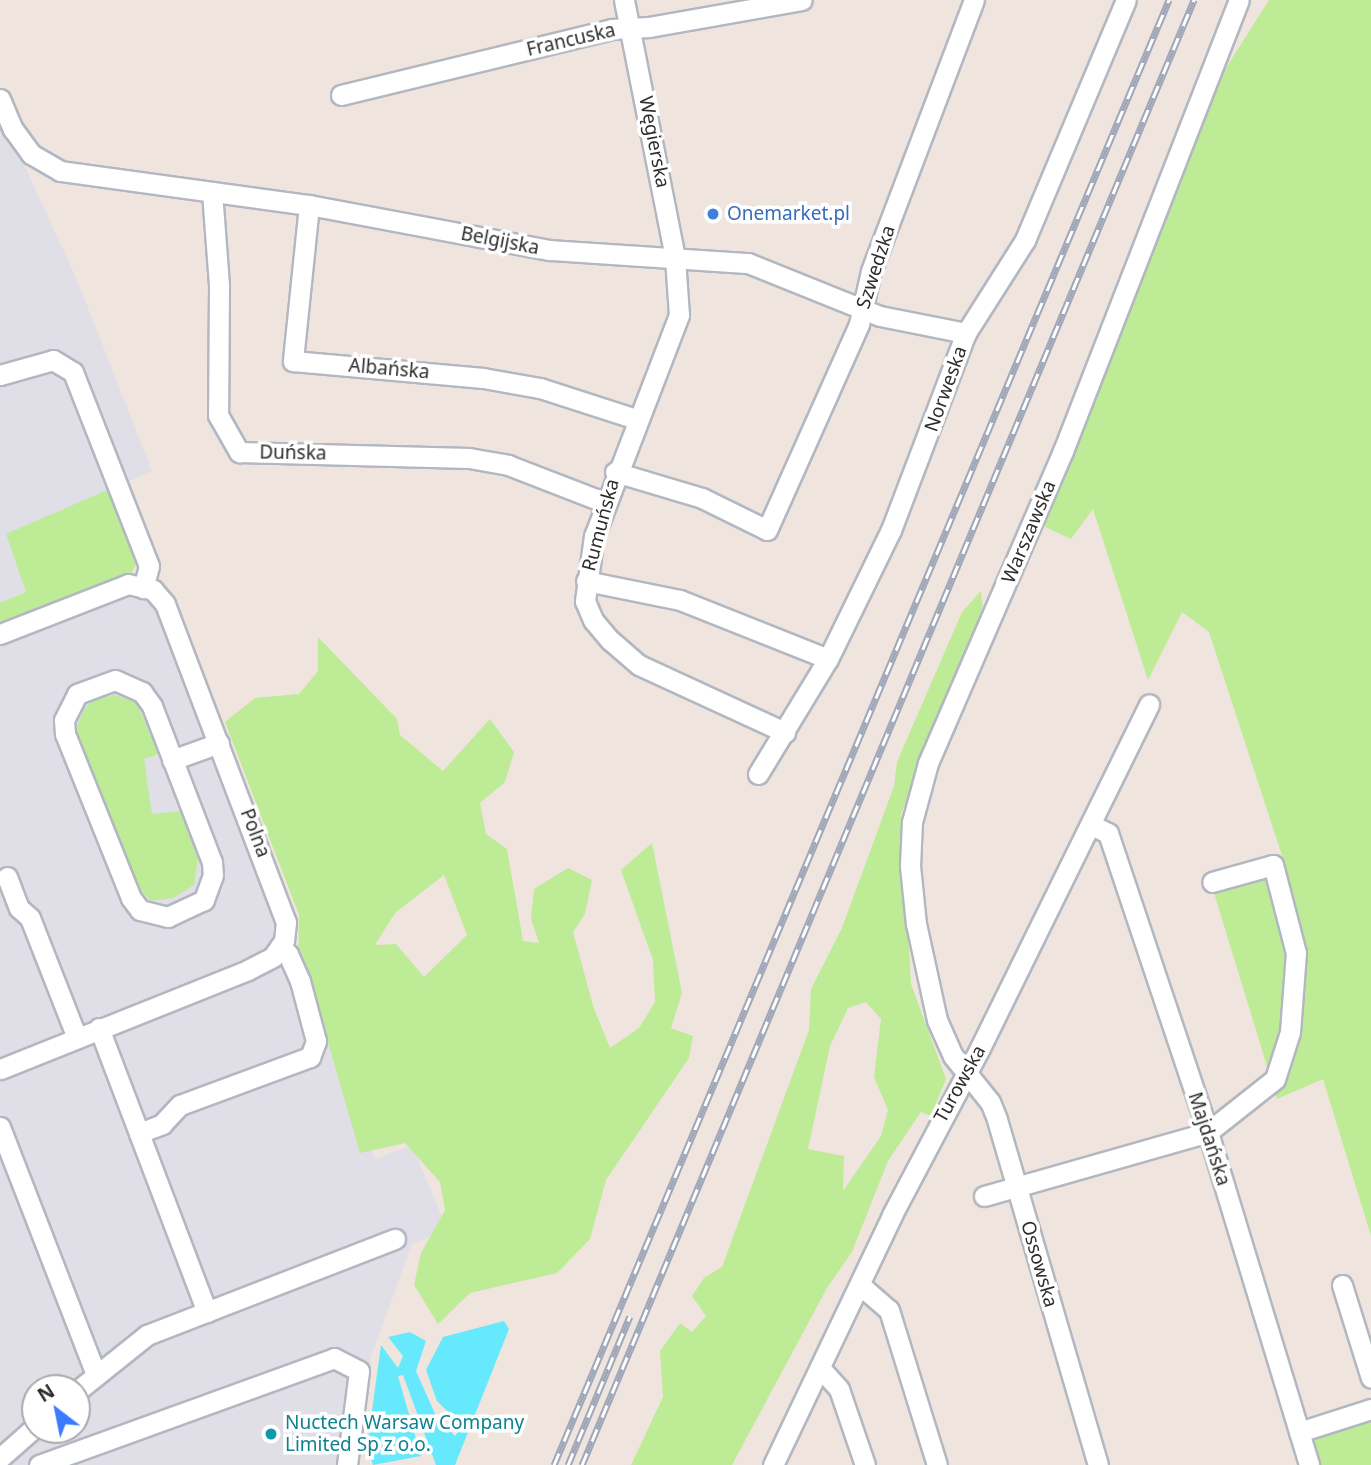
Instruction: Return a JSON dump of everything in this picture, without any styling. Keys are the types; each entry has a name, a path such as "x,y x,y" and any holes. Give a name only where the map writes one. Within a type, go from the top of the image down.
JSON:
{"street":[{"name":"Węgierska","path":"624,0 632,27 675,258"},
{"name":"Francuska","path":"341,95 632,27 803,0"},
{"name":"Szwedzka","path":"615,472 702,498 768,530 859,324 861,306 974,0"},
{"name":"Norweska","path":"758,774 828,659 891,530 966,333 1025,240 1126,0"},
{"name":"Warszawska","path":"965,1071 953,1056 937,1020 916,925 910,866 916,802 928,763 1063,451 1239,0"},
{"name":"Belgijska","path":"0,99 13,130 31,154 60,171 309,205 550,250 748,263 861,306 880,316 966,333"},
{"name":"Duńska","path":"212,192 219,286 218,415 239,452 469,458 508,465 606,503"},
{"name":"Albańska","path":"309,205 293,361 484,377 540,388 636,419"},
{"name":"Rumuńska","path":"675,258 679,315 615,472 586,581 585,601 593,620 639,665 785,732"},
{"path":"0,375 52,360 72,372 149,565 143,588 128,584 0,634"},
{"path":"586,581 680,600 828,659"},
{"name":"Polna","path":"143,588 153,590 165,604 283,905 286,922 279,947"},
{"path":"101,682 129,684 152,706 172,760 213,875 204,900 194,907 168,917 153,917 140,910 126,885 65,734 69,706 77,694 101,682"},
{"name":"Turowska","path":"773,1465 822,1370 860,1285 965,1071 1092,825 1149,704"},
{"path":"172,760 219,743"},
{"name":"Majdańska","path":"1092,825 1108,833 1208,1132 1309,1465"},
{"path":"984,1196 1208,1132 1275,1079 1290,1032 1296,953 1273,865 1212,882"},
{"path":"7,877 19,908 30,918 77,1038"},
{"path":"0,1069 248,970 273,957 279,947 288,954 300,981 316,1041 310,1057 180,1105 162,1125 139,1133"},
{"path":"99,1028 207,1312"},
{"name":"Ossowska","path":"965,1071 990,1102 1098,1465"},
{"path":"0,1127 96,1374"},
{"path":"91,1378 147,1335 395,1239"},
{"path":"860,1285 875,1294 889,1310 937,1465"},
{"path":"1342,1285 1371,1378"},
{"path":"39,1465 334,1358 359,1371 346,1465"},
{"path":"822,1370 839,1388 865,1465"},
{"path":"1299,1432 1371,1409"},
{"path":"0,1458 21,1439"}],"shaded area":[{"path":"0,112 77,280 152,471 7,534 26,592 0,603"},
{"path":"126,593 143,597 157,608 375,1159 412,1145 447,1229 412,1244 371,1357 358,1465 0,1465 0,640"}],"green space":[{"path":"1269,0 1371,0 1371,1236 1323,1079 1277,1099 1214,893 1287,871 1209,632 1182,612 1148,680 1093,509 1071,539 1026,518 1172,153"},
{"path":"112,488 137,562 132,572 0,623 0,603 26,592 6,534"},
{"path":"981,591 983,611 901,814 911,984 946,1079 931,1116 921,1112 888,1161 852,1252 827,1288 732,1465 631,1465 663,1397 660,1351 680,1323 692,1332 706,1316 692,1296 704,1278 722,1267 809,1030 811,989 842,928 894,786 897,762 962,612","holes":["866,1002 881,1019 874,1077 888,1110 881,1136 843,1191 844,1156 808,1149 830,1046 848,1008"]},
{"path":"318,637 397,719 400,735 443,771 490,719 514,752 505,782 480,803 486,834 507,849 523,941 539,943 531,919 534,889 568,868 592,880 585,914 573,932 594,1009 610,1048 639,1028 655,1002 653,960 621,870 652,843 682,993 671,1028 693,1036 689,1058 606,1180 590,1239 557,1273 470,1293 438,1324 414,1285 421,1253 445,1210 440,1182 405,1143 360,1153 310,980 298,969 299,915 225,722 255,698 299,694 318,671","holes":["444,875 467,935 424,977 396,944 375,945 395,913"]},
{"path":"114,695 136,702 159,754 144,759 152,814 181,811 198,859 194,885 173,898 151,901 137,886 78,738 77,727 84,709 92,701"},
{"path":"1371,1420 1371,1465 1321,1465 1313,1439"}],"water":[{"path":"504,1321 509,1329 455,1465 436,1465 403,1375 398,1376 421,1456 373,1465 367,1447 381,1345 398,1368 403,1356 388,1337 410,1332 426,1341 416,1371 436,1416 455,1436 462,1426 437,1401 426,1370 443,1337"}],"railway":[{"path":"554,1465 1169,0"},
{"path":"582,1465 1194,0"},
{"path":"568,1465 630,1316"}],"place":[{"name":"Onemarket.pl","path":"713,214"},
{"name":"Nuctech Warsaw Company Limited Sp z o.o.","path":"271,1434"}]}
